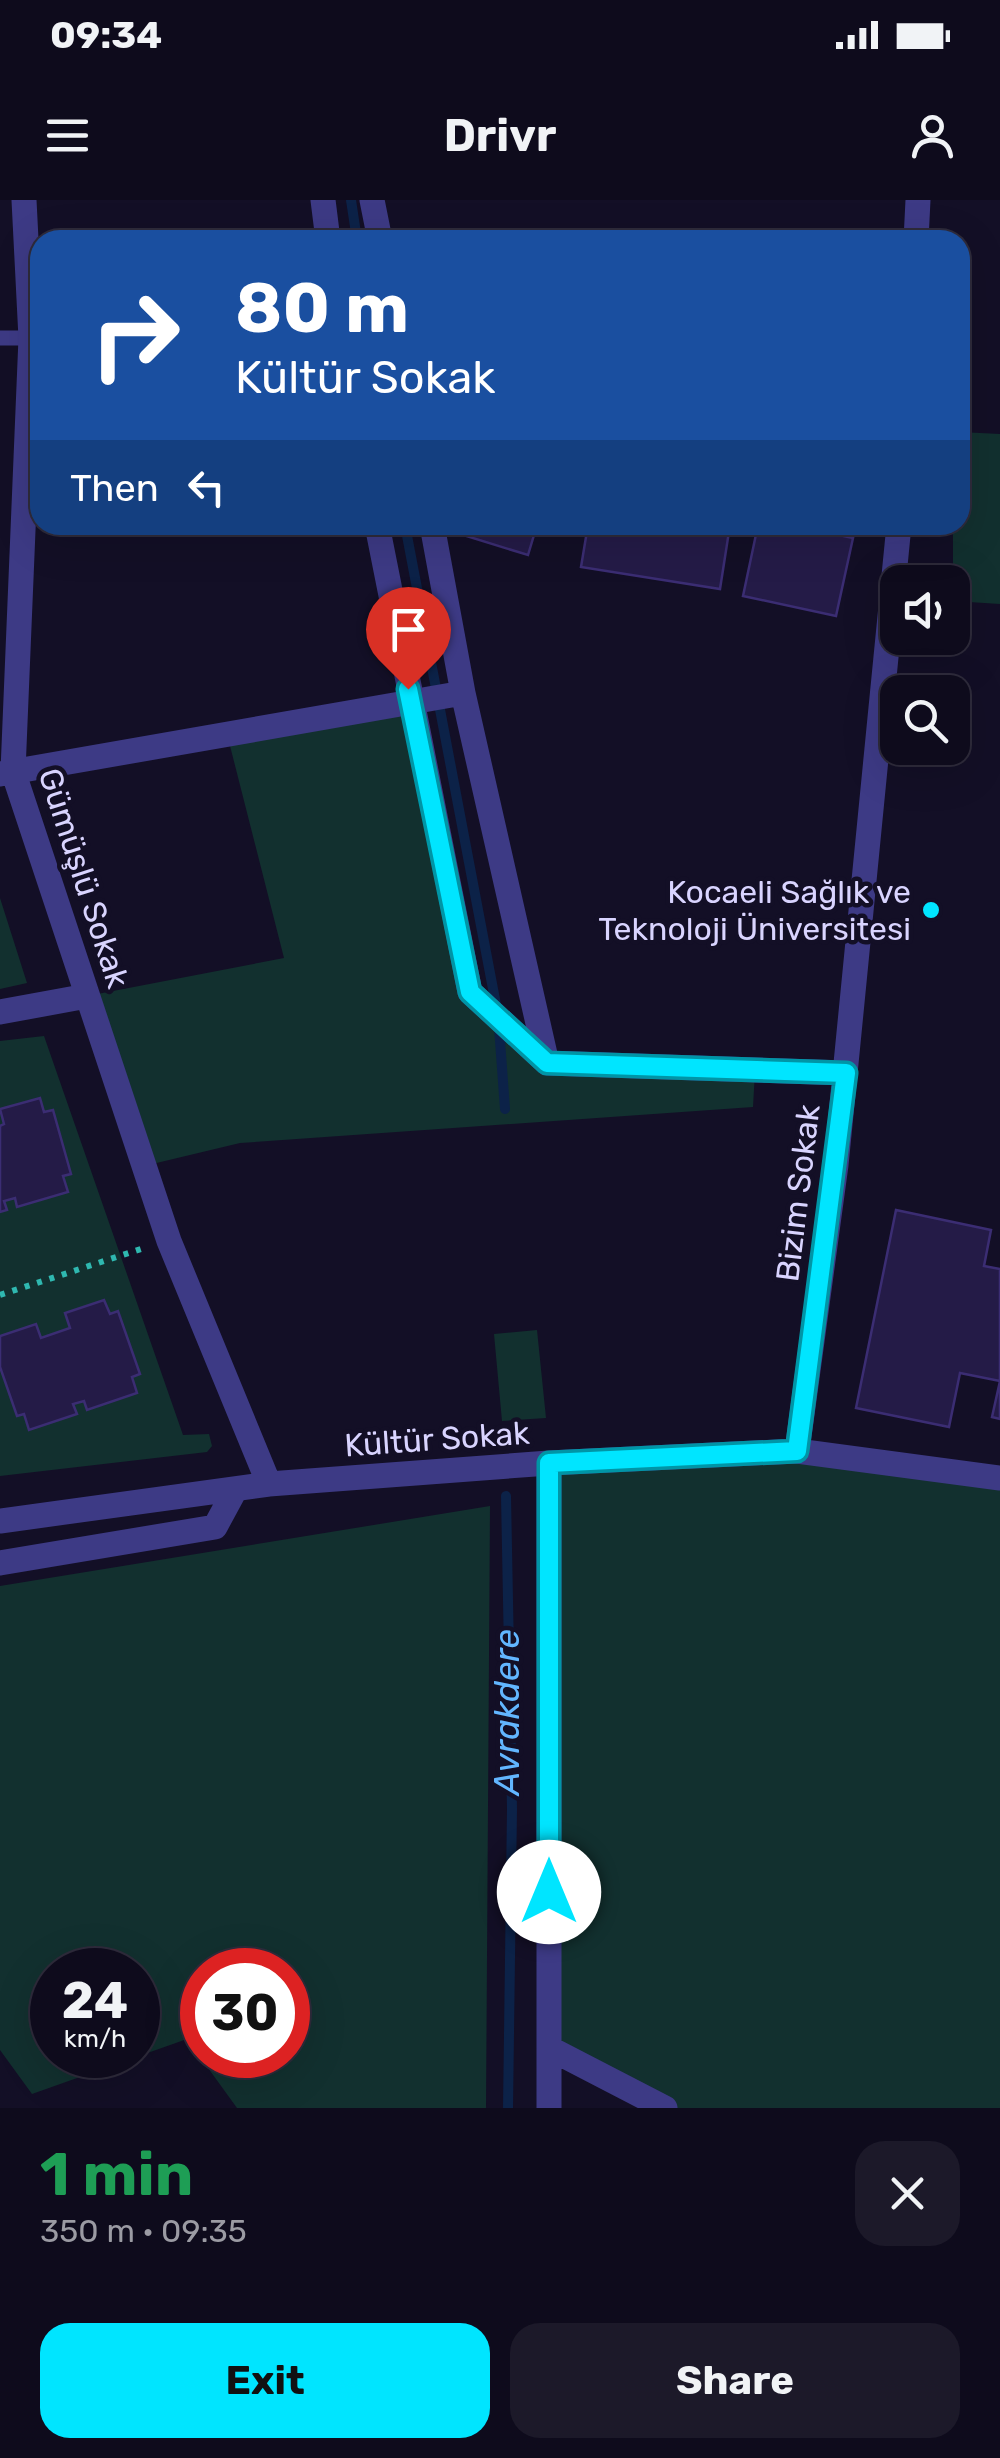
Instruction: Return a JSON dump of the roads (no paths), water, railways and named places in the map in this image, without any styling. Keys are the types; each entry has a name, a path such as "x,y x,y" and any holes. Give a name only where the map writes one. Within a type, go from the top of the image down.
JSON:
{"street":[{"name":"Gümüşlü Sokak","path":"24,200 30,318"},
{"path":"323,200 327,230"},
{"path":"372,200 378,230"},
{"path":"916,230 918,200"},
{"name":"Gümüşlü Sokak","path":"30,443 7,772 88,996 169,1241 268,1484"},
{"path":"379,535 470,992 547,1063 846,1073"},
{"path":"434,535 464,693 547,1063"},
{"name":"Bizim Sokak","path":"797,1451 846,1073 898,535"},
{"path":"7,772 464,693"},
{"path":"0,1012 88,996"},
{"name":"Kültür Sokak","path":"0,1521 268,1484 549,1463 797,1451 1000,1478"},
{"path":"549,1463 549,2108"},
{"path":"0,1562 216,1527 235,1490"},
{"path":"549,2048 664,2108"}],"lane":[{"path":"0,338 30,338"}],"waterway":[{"name":"Avrakdere","path":"351,200 356,230"},
{"name":"Avrakdere","path":"407,535 497,1010"},
{"name":"Avrakdere","path":"499,1027 505,1109"},
{"name":"Avrakdere","path":"506,1496 512,1809 508,2108"}],"place":[{"name":"Kocaeli Sağlık ve Teknoloji Üniversitesi","path":"931,910"}]}
